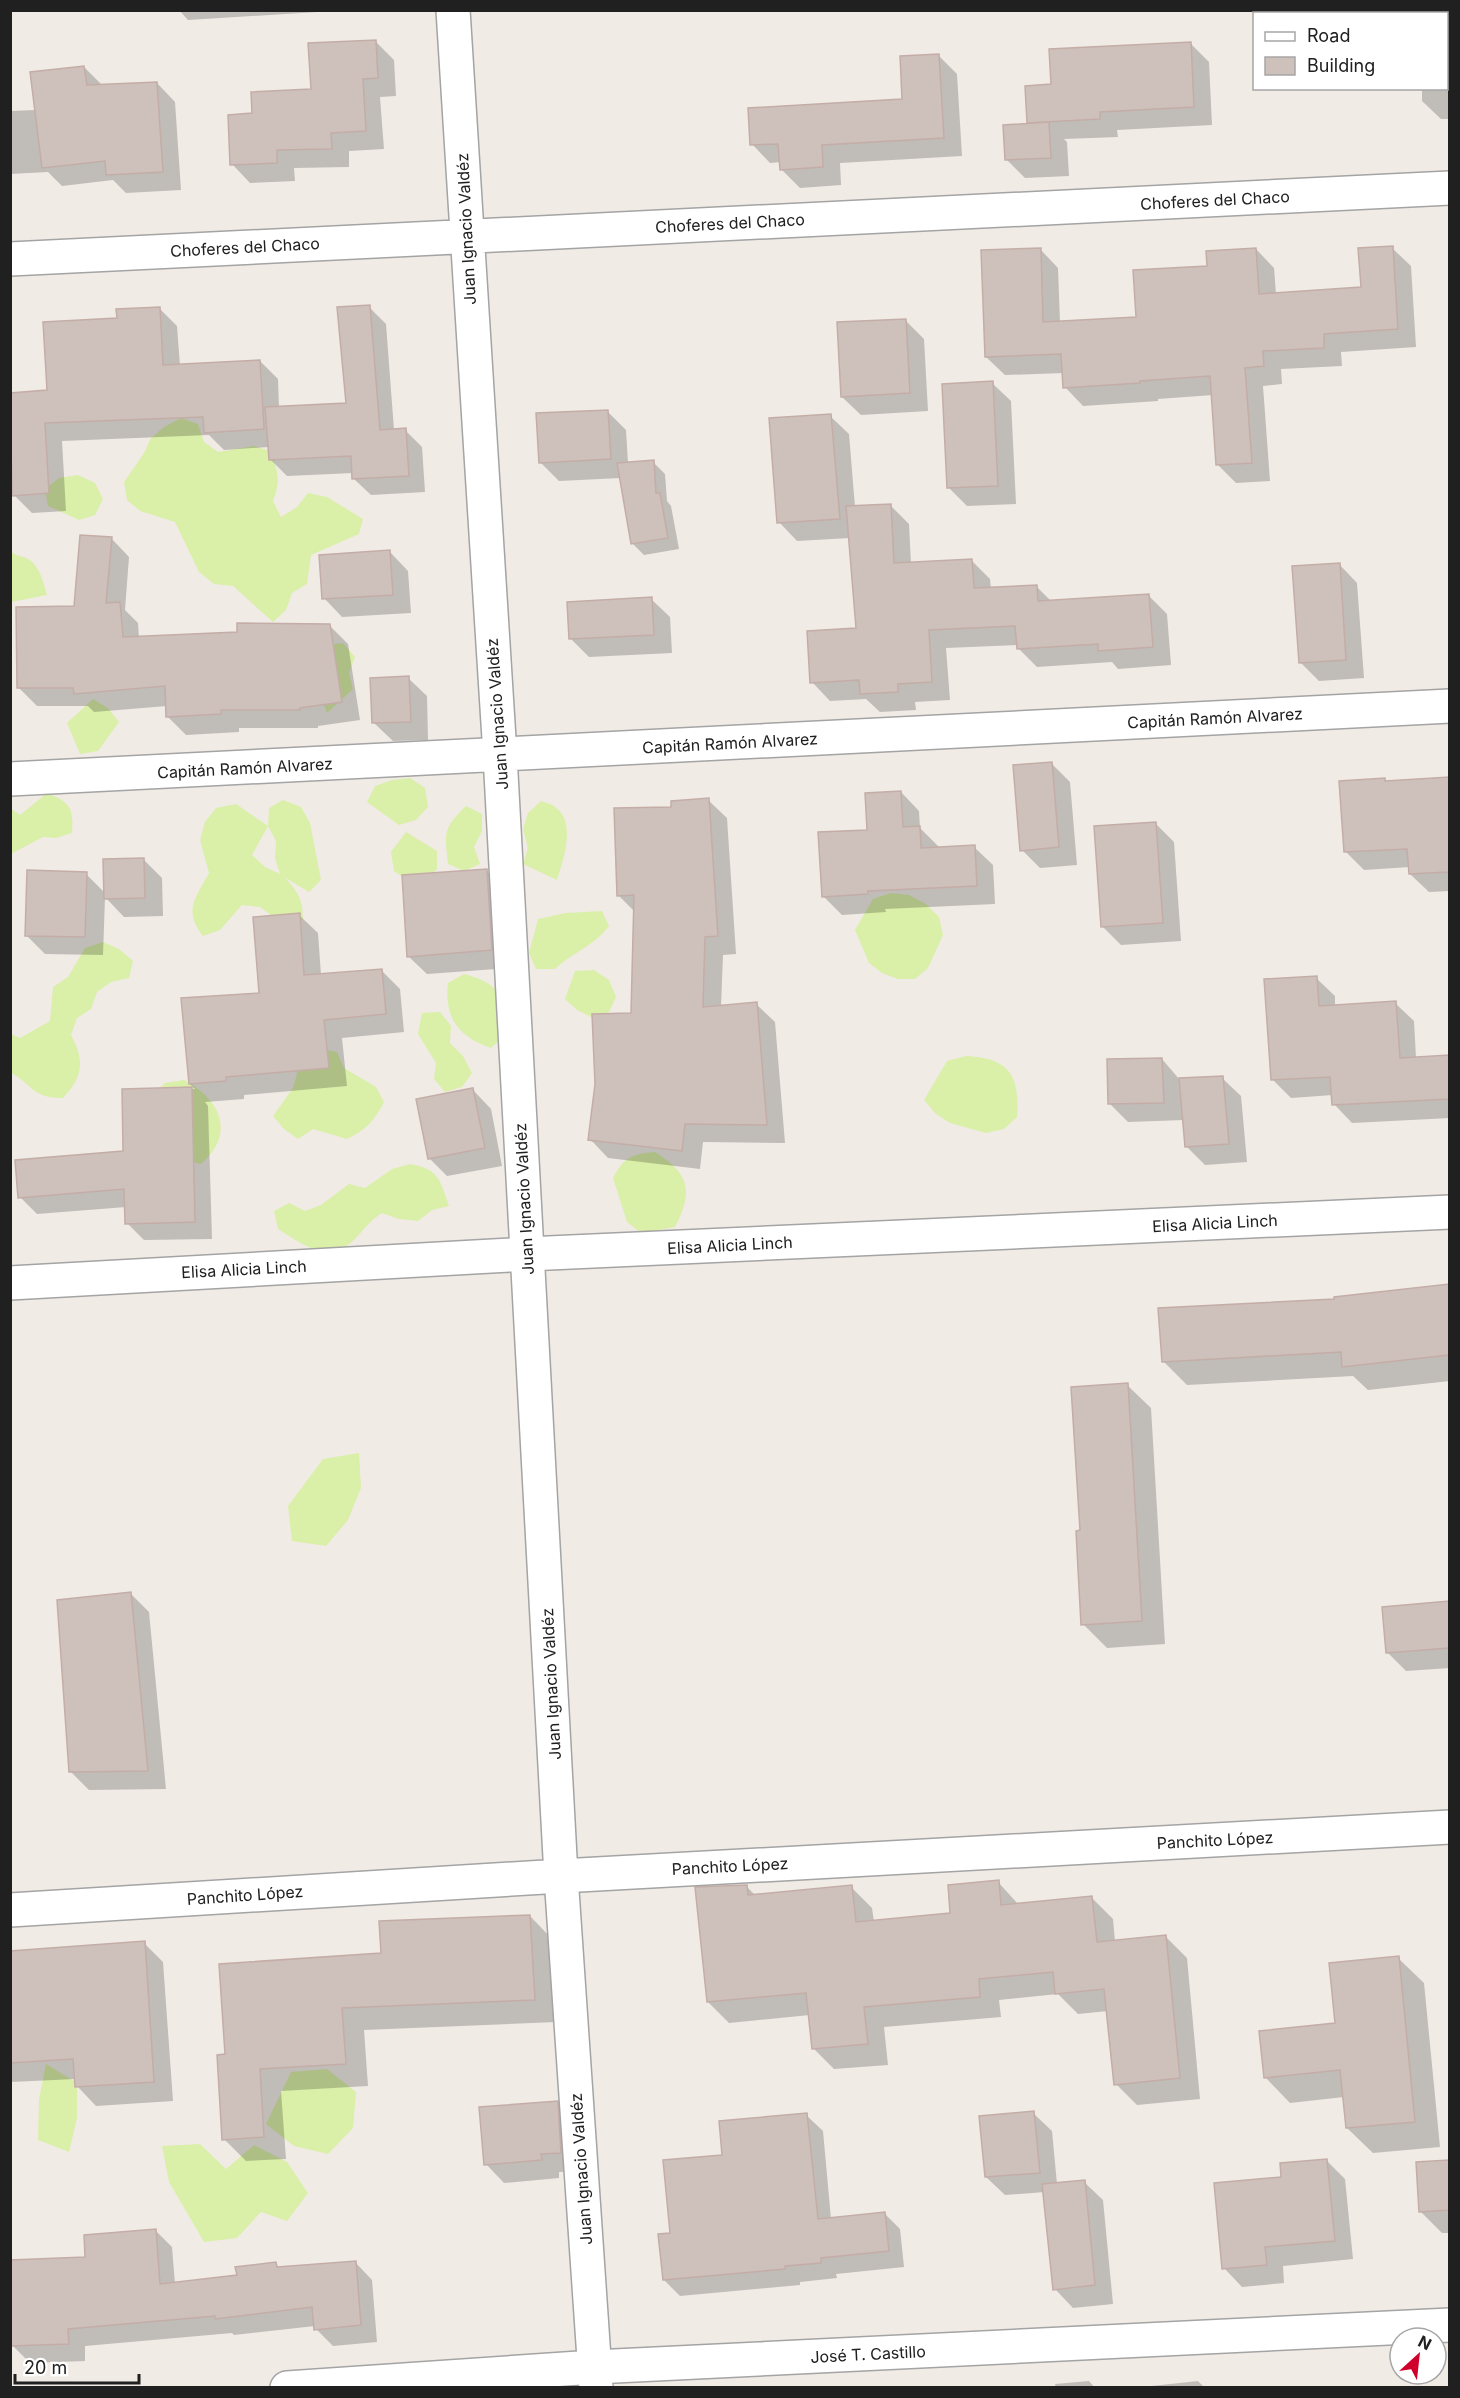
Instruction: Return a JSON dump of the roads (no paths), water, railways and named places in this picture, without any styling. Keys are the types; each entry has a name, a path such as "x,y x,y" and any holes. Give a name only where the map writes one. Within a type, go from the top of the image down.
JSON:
{"street":[{"name":"Juan Ignacio Valdéz","path":"453,10 500,755 561,1876 595,2377"},
{"name":"Choferes del Chaco","path":"10,259 1449,188"},
{"name":"Capitán Ramón Alvarez","path":"10,779 1449,706"},
{"name":"Elisa Alicia Linch","path":"10,1282 527,1254 1449,1212"},
{"name":"Panchito López","path":"10,1910 561,1876 1449,1827"},
{"name":"José T. Castillo","path":"287,2388 595,2377 1449,2325"}]}
